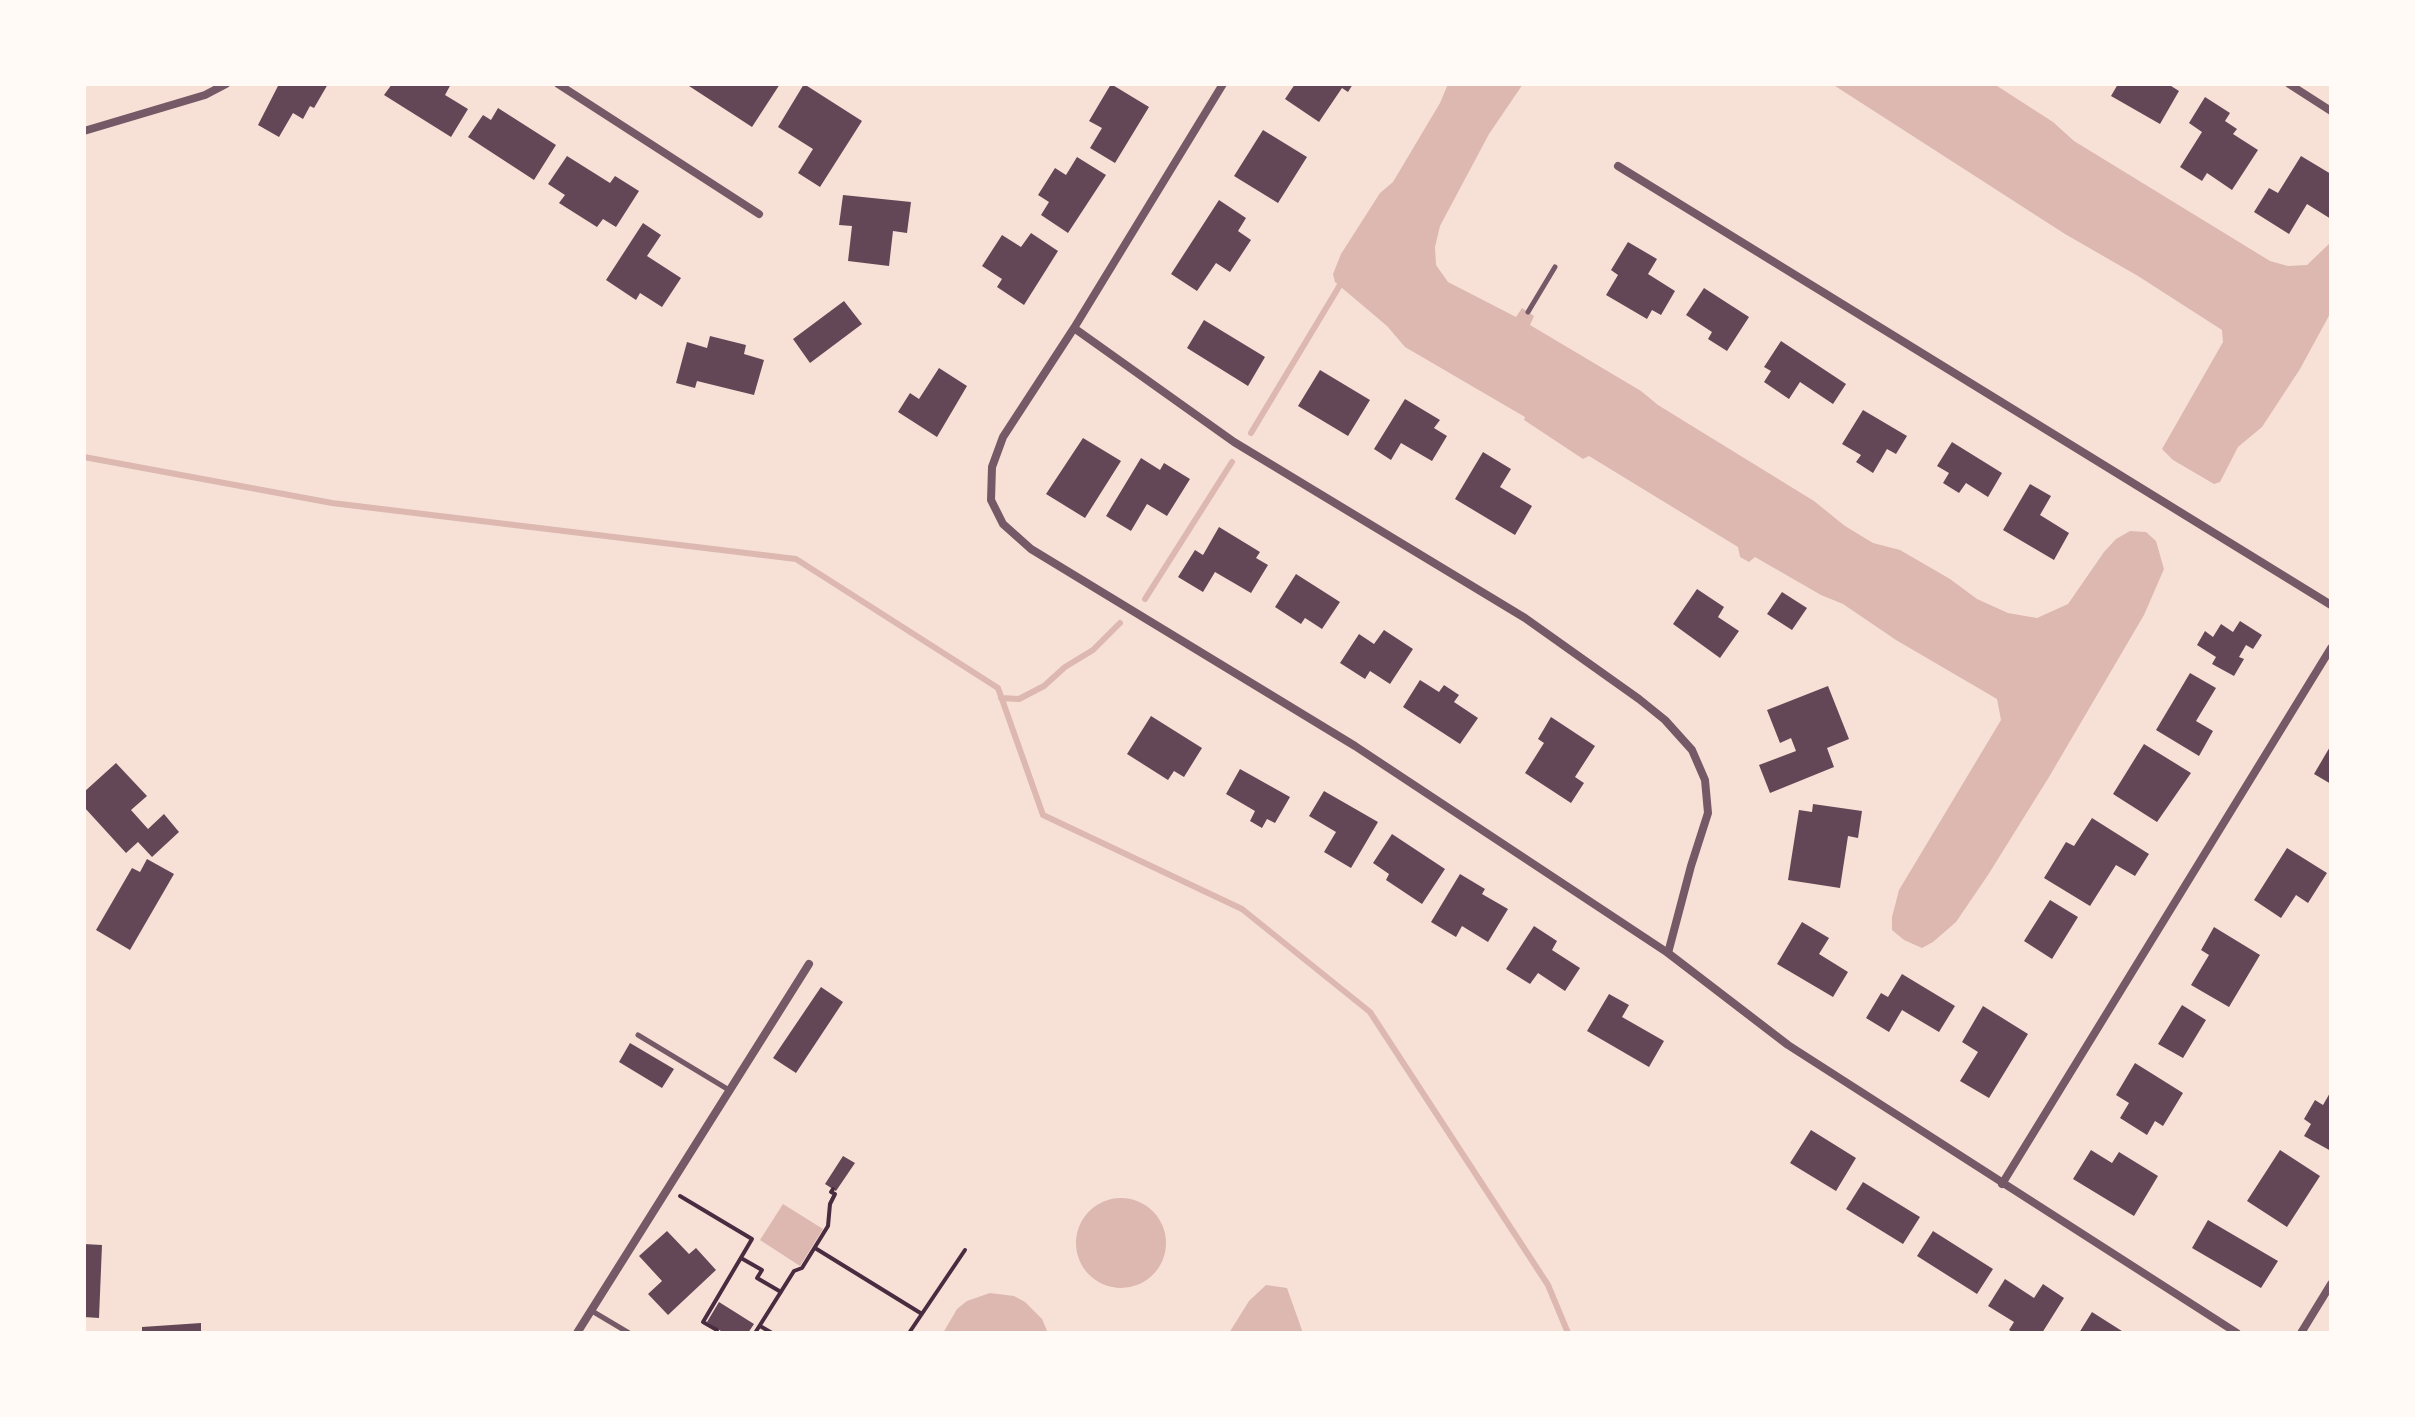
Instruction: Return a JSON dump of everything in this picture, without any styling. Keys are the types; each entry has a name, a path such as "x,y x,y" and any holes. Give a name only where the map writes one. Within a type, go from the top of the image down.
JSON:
{"street":[{"path":"84,131 205,95 226,84"},
{"path":"558,84 759,214"},
{"path":"1223,84 1074,328 1003,437 992,467 991,500 1003,524 1031,549 1355,746 1668,953 1788,1045 2237,1333"},
{"path":"2289,84 2331,111"},
{"path":"1618,166 2331,605"},
{"path":"1074,328 1234,442 1525,618 1665,720 1692,750 1705,780 1708,813 1668,953"},
{"path":"2002,1184 2331,648"},
{"path":"577,1333 809,964"},
{"path":"2301,1333 2331,1284"}],"lane":[{"path":"1528,312 1555,267"},
{"path":"638,1035 729,1090"},
{"path":"591,1310 629,1333"}],"path":[{"path":"667,1189 752,1239 703,1322 718,1332"},
{"path":"755,1333 794,1271 802,1268 828,1226 830,1204 835,1194 831,1192 833,1189"},
{"path":"814,1248 922,1314"},
{"path":"909,1333 965,1250"},
{"path":"741,1258 762,1270 757,1278 781,1292"},
{"path":"760,1326 772,1333"},
{"path":"852,1333 884,1333"}],"shaded area":[{"path":"1448,84 1523,84 1489,134 1440,226 1435,247 1436,265 1448,282 1516,317 1522,308 1534,316 1530,325 1814,501 1845,526 1873,543 1900,550 1977,599 2008,613 2037,618 2068,604 2104,552 2116,539 2130,531 2146,532 2156,541 2164,569 2144,615 1988,875 1956,922 1933,942 1922,948 1904,940 1892,930 1899,890 2001,720 1997,699 1896,640 1843,604 1821,595 1755,557 1749,562 1740,557 1738,547 1589,456 1583,459 1524,420 1525,417 1405,347 1387,326 1335,282 1333,274 1341,254 1380,193 1393,182"},
{"path":"1832,84 1994,84 2053,122 2074,141 2270,261 2288,266 2307,265 2331,242 2331,312 2300,369 2262,427 2238,447 2220,482 2214,484 2173,460 2162,449 2223,342 2222,330 2065,234"},
{"path":"1121,1198 1138,1201 1153,1211 1163,1226 1166,1243 1163,1260 1153,1275 1138,1285 1121,1288 1104,1285 1089,1275 1079,1260 1076,1243 1079,1226 1089,1211 1104,1201"},
{"path":"783,1204 823,1229 800,1266 760,1240"},
{"path":"1266,1285 1287,1288 1303,1333 1229,1333 1249,1301"},
{"path":"990,1293 1014,1296 1025,1302 1042,1319 1048,1333 943,1333 957,1309 967,1301"}],"building":[{"path":"279,84 328,84 314,108 310,106 303,119 293,113 279,137 258,125"},
{"path":"392,84 451,84 445,95 468,109 451,137 384,95"},
{"path":"690,84 780,84 752,127"},
{"path":"804,84 862,121 820,187 798,173 813,149 778,127"},
{"path":"1111,84 1149,107 1115,163 1090,148 1102,128 1089,121"},
{"path":"1295,84 1353,84 1348,92 1342,88 1319,122 1285,99"},
{"path":"2118,84 2168,84 2179,91 2160,124 2111,96"},
{"path":"2205,97 2230,113 2225,121 2237,129 2233,134 2258,150 2232,190 2207,173 2202,181 2180,167 2202,132 2189,123"},
{"path":"498,108 556,145 534,180 468,137 483,115 491,120"},
{"path":"1263,130 1307,157 1278,203 1234,176"},
{"path":"567,156 610,183 615,176 639,191 616,227 603,219 597,227 559,203 565,195 548,184"},
{"path":"2301,156 2331,174 2331,219 2307,204 2289,234 2254,212 2269,188 2278,193"},
{"path":"1077,157 1106,175 1068,233 1041,215 1049,202 1038,195 1055,168 1066,175"},
{"path":"843,195 911,202 907,233 893,231 889,266 848,261 852,226 839,225"},
{"path":"1219,200 1246,218 1238,231 1251,240 1230,272 1216,263 1197,291 1171,274"},
{"path":"643,223 661,235 647,256 681,278 662,307 640,293 636,300 606,280"},
{"path":"1031,233 1058,251 1024,305 997,287 1002,279 982,266 1002,235 1021,247"},
{"path":"1628,242 1657,259 1648,274 1675,291 1661,315 1652,310 1647,319 1606,295 1618,275 1611,270"},
{"path":"1704,288 1749,317 1727,351 1708,339 1712,332 1686,315"},
{"path":"844,301 862,324 810,363 793,339"},
{"path":"1204,320 1265,357 1248,386 1187,348"},
{"path":"710,336 746,345 744,354 764,360 754,395 697,381 695,388 676,383 687,342 707,348"},
{"path":"1781,341 1846,384 1833,404 1800,382 1789,399 1764,382 1771,371 1764,367"},
{"path":"939,368 967,386 937,437 898,412 910,393 919,399"},
{"path":"1320,370 1370,400 1348,436 1298,406"},
{"path":"1405,399 1440,420 1434,428 1447,436 1432,461 1401,443 1391,460 1374,449"},
{"path":"1863,410 1907,436 1896,454 1887,449 1873,473 1856,462 1861,455 1842,444"},
{"path":"1083,438 1121,461 1085,518 1046,494"},
{"path":"1952,442 2002,473 1988,497 1966,483 1959,493 1943,483 1949,473 1937,466"},
{"path":"1483,452 1511,469 1500,487 1532,506 1515,535 1455,499"},
{"path":"1141,458 1160,470 1164,463 1190,479 1167,516 1147,504 1131,531 1106,516"},
{"path":"2030,484 2051,496 2040,515 2069,533 2054,560 2003,530"},
{"path":"1219,527 1260,552 1256,558 1268,565 1251,593 1215,572 1203,592 1178,577 1195,550 1203,555"},
{"path":"1296,574 1340,602 1322,629 1305,618 1301,624 1275,607"},
{"path":"1697,589 1724,607 1718,617 1739,631 1720,658 1673,624"},
{"path":"1782,592 1807,608 1792,630 1767,614"},
{"path":"2240,621 2262,635 2253,649 2246,645 2239,657 2244,659 2234,676 2212,664 2216,657 2197,645 2205,631 2213,637 2221,624 2233,632"},
{"path":"1384,630 1413,649 1390,684 1370,671 1365,679 1340,663 1359,634 1374,644"},
{"path":"2190,673 2216,688 2196,721 2213,731 2199,756 2156,730"},
{"path":"1420,680 1439,692 1444,685 1459,695 1454,702 1478,718 1460,744 1403,707"},
{"path":"1828,686 1849,739 1827,748 1834,767 1770,793 1759,765 1796,751 1791,738 1780,743 1767,710"},
{"path":"1151,716 1202,748 1184,777 1174,771 1168,780 1127,754"},
{"path":"1551,717 1595,746 1575,777 1584,783 1571,803 1525,773 1544,743 1538,739"},
{"path":"2144,744 2191,773 2157,822 2113,794"},
{"path":"2331,745 2331,784 2314,774"},
{"path":"116,763 147,796 131,810 148,829 164,814 179,832 152,857 138,842 126,853 84,807 84,792"},
{"path":"1240,769 1290,797 1275,823 1267,819 1262,828 1250,821 1255,811 1226,794"},
{"path":"1324,791 1378,822 1351,868 1324,852 1336,832 1309,816"},
{"path":"1813,804 1862,811 1858,838 1848,836 1840,888 1788,880 1799,810 1812,812"},
{"path":"2092,818 2149,854 2135,876 2116,865 2090,906 2044,878 2066,842 2074,846"},
{"path":"1392,834 1445,869 1422,904 1386,880 1389,874 1373,863"},
{"path":"2287,848 2327,873 2308,903 2296,895 2281,918 2254,900"},
{"path":"147,859 174,874 130,950 96,930 132,868 140,872"},
{"path":"1460,874 1485,889 1482,894 1508,909 1488,942 1462,926 1456,937 1431,922"},
{"path":"2050,900 2078,917 2052,959 2024,941"},
{"path":"1802,922 1829,938 1819,954 1848,972 1833,997 1777,964"},
{"path":"1534,926 1557,941 1552,950 1580,968 1565,991 1538,973 1530,984 1506,969"},
{"path":"2214,927 2260,955 2229,1007 2191,985 2209,955 2201,950"},
{"path":"1902,974 1955,1006 1939,1032 1902,1010 1889,1032 1866,1018 1881,993 1888,997"},
{"path":"821,987 843,1002 796,1073 773,1058"},
{"path":"1609,994 1629,1005 1622,1017 1664,1041 1649,1067 1587,1031"},
{"path":"2182,1005 2206,1020 2183,1058 2158,1044"},
{"path":"1983,1006 2028,1034 1989,1098 1960,1081 1978,1052 1962,1042"},
{"path":"630,1043 674,1069 662,1088 619,1062"},
{"path":"2135,1063 2183,1093 2163,1126 2155,1121 2147,1135 2120,1118 2129,1103 2116,1095"},
{"path":"2331,1091 2331,1151 2304,1136 2311,1124 2304,1119 2315,1100 2323,1105"},
{"path":"1811,1130 1856,1158 1836,1191 1790,1163"},
{"path":"2091,1150 2112,1163 2119,1152 2158,1176 2134,1216 2073,1179"},
{"path":"2280,1150 2320,1176 2287,1227 2247,1201"},
{"path":"843,1156 855,1163 836,1191 825,1184"},
{"path":"1863,1182 1920,1217 1903,1244 1846,1209"},
{"path":"2208,1220 2278,1261 2261,1288 2192,1248"},
{"path":"667,1231 689,1254 696,1248 716,1270 668,1315 648,1294 662,1281 639,1256"},
{"path":"1933,1231 1993,1269 1977,1294 1917,1256"},
{"path":"84,1244 102,1245 99,1318 84,1317"},
{"path":"2005,1279 2034,1298 2043,1284 2064,1298 2042,1333 2014,1333 2009,1330 2014,1322 1988,1306"},
{"path":"719,1302 754,1324 748,1333 724,1333 707,1322"},
{"path":"2092,1312 2125,1333 2079,1333"},
{"path":"201,1323 201,1333 142,1333 142,1327"}],"waterway":[{"path":"1251,433 1340,285"},
{"path":"84,457 332,503 796,559 998,688 1043,815 1242,909 1370,1012 1548,1285 1568,1333"},
{"path":"1145,599 1232,462"},
{"path":"1001,698 1019,699 1044,686 1065,667 1093,650 1120,623"}]}
